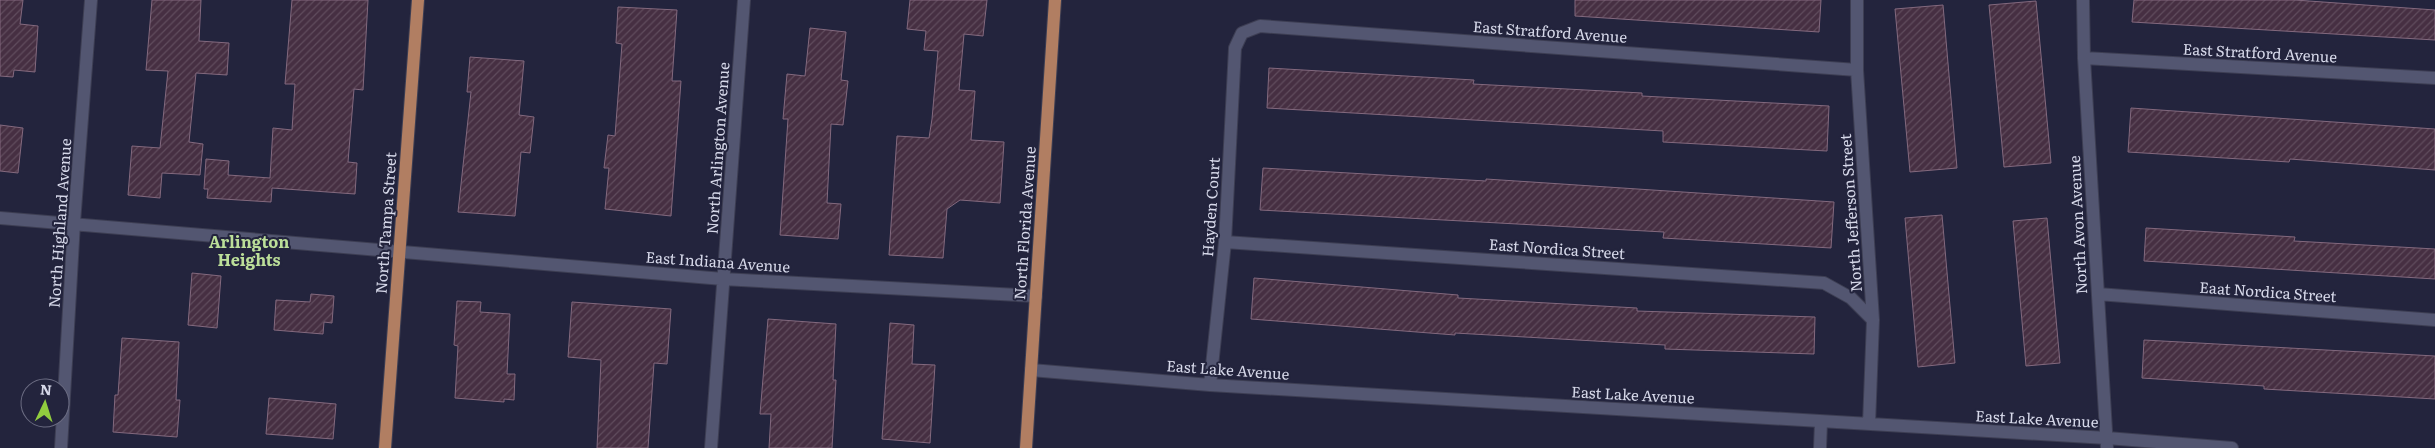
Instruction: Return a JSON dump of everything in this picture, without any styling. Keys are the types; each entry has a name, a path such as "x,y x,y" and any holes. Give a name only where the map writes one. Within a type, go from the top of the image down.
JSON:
{"main road":[{"name":"North Tampa Street","path":"385,448 418,0"},
{"name":"North Florida Avenue","path":"1026,448 1055,0"}],"street":[{"name":"North Highland Avenue","path":"61,448 74,223 91,0"},
{"name":"North Arlington Avenue","path":"711,448 744,0"},
{"name":"North Jefferson Street","path":"1857,0 1857,70 1873,320 1869,424"},
{"name":"North Avon Avenue","path":"2083,0 2084,58 2107,443"},
{"name":"East Stratford Avenue","path":"1242,33 1260,26 1857,70"},
{"name":"Hayden Court","path":"1210,385 1225,242 1235,48 1242,33"},
{"name":"East Stratford Avenue","path":"2084,58 2435,78"},
{"name":"East Indiana Avenue","path":"0,218 723,279 1036,296"},
{"name":"East Nordica Street","path":"1225,242 1824,283 1851,298 1873,320"},
{"name":"Eaat Nordica Street","path":"2098,294 2435,320"},
{"name":"East Lake Avenue","path":"1031,370 1210,385 1869,424 2107,443 2232,448"},
{"path":"1820,448 1821,422"}],"building":[{"path":"0,0 23,0 20,24 38,26 35,72 14,70 13,77 0,76"},
{"path":"152,0 201,0 199,41 229,43 227,75 196,73 189,142 203,144 200,175 162,173 160,198 128,195 132,146 160,148 168,71 146,70"},
{"path":"292,0 368,0 363,90 354,89 348,162 357,163 355,194 272,188 271,202 207,198 208,189 204,189 206,159 229,161 228,175 270,178 273,128 292,130 295,84 285,84"},
{"path":"910,0 987,0 983,36 964,34 959,90 975,91 971,140 1004,142 1000,203 960,200 947,209 943,258 889,255 897,136 929,138 938,51 924,50 926,31 907,29"},
{"path":"1575,0 1821,0 1819,32 1575,16"},
{"path":"2134,0 2295,0 2435,10 2435,40 2132,22"},
{"path":"2036,1 2051,163 2004,167 1989,5"},
{"path":"1943,5 1957,168 1910,172 1895,9"},
{"path":"618,7 677,10 672,81 681,81 671,216 605,209 609,168 604,168 608,135 615,136 622,44 616,43"},
{"path":"810,28 846,32 841,80 848,81 843,125 831,124 827,203 841,204 838,239 780,235 788,119 783,119 787,74 805,76"},
{"path":"470,57 524,61 519,115 534,117 530,153 521,152 515,216 458,212 471,92 467,92"},
{"path":"1269,68 1474,80 1473,84 1642,93 1642,96 1829,106 1827,151 1663,142 1663,131 1267,108"},
{"path":"2131,108 2435,129 2435,170 2290,159 2289,162 2128,152"},
{"path":"0,125 23,128 18,173 0,171"},
{"path":"1263,168 1486,181 1486,179 1834,202 1831,248 1663,238 1664,232 1260,210"},
{"path":"1942,215 1955,363 1918,367 1905,218"},
{"path":"2047,218 2060,363 2026,366 2013,221"},
{"path":"2146,228 2295,237 2294,241 2435,249 2435,279 2144,261"},
{"path":"192,273 221,276 217,328 188,325"},
{"path":"1254,278 1458,295 1458,298 1637,308 1637,311 1815,317 1814,354 1665,349 1665,345 1455,333 1455,335 1251,319"},
{"path":"311,294 334,296 332,323 324,322 323,334 274,330 276,300 310,302"},
{"path":"457,301 481,302 480,312 510,314 507,374 515,374 514,400 504,399 504,402 455,398 458,346 454,345"},
{"path":"572,302 671,309 667,364 654,363 648,448 597,448 601,360 568,357"},
{"path":"768,319 836,324 833,380 836,380 832,448 769,448 771,414 760,414"},
{"path":"890,323 914,325 912,364 935,365 930,443 882,439"},
{"path":"122,338 179,342 176,400 180,400 177,437 113,432 115,395 118,395"},
{"path":"2144,340 2435,356 2435,399 2264,389 2264,386 2142,378"},
{"path":"269,398 336,404 333,439 266,434"}],"district":[{"name":"Arlington Heights","path":"249,250"}]}
